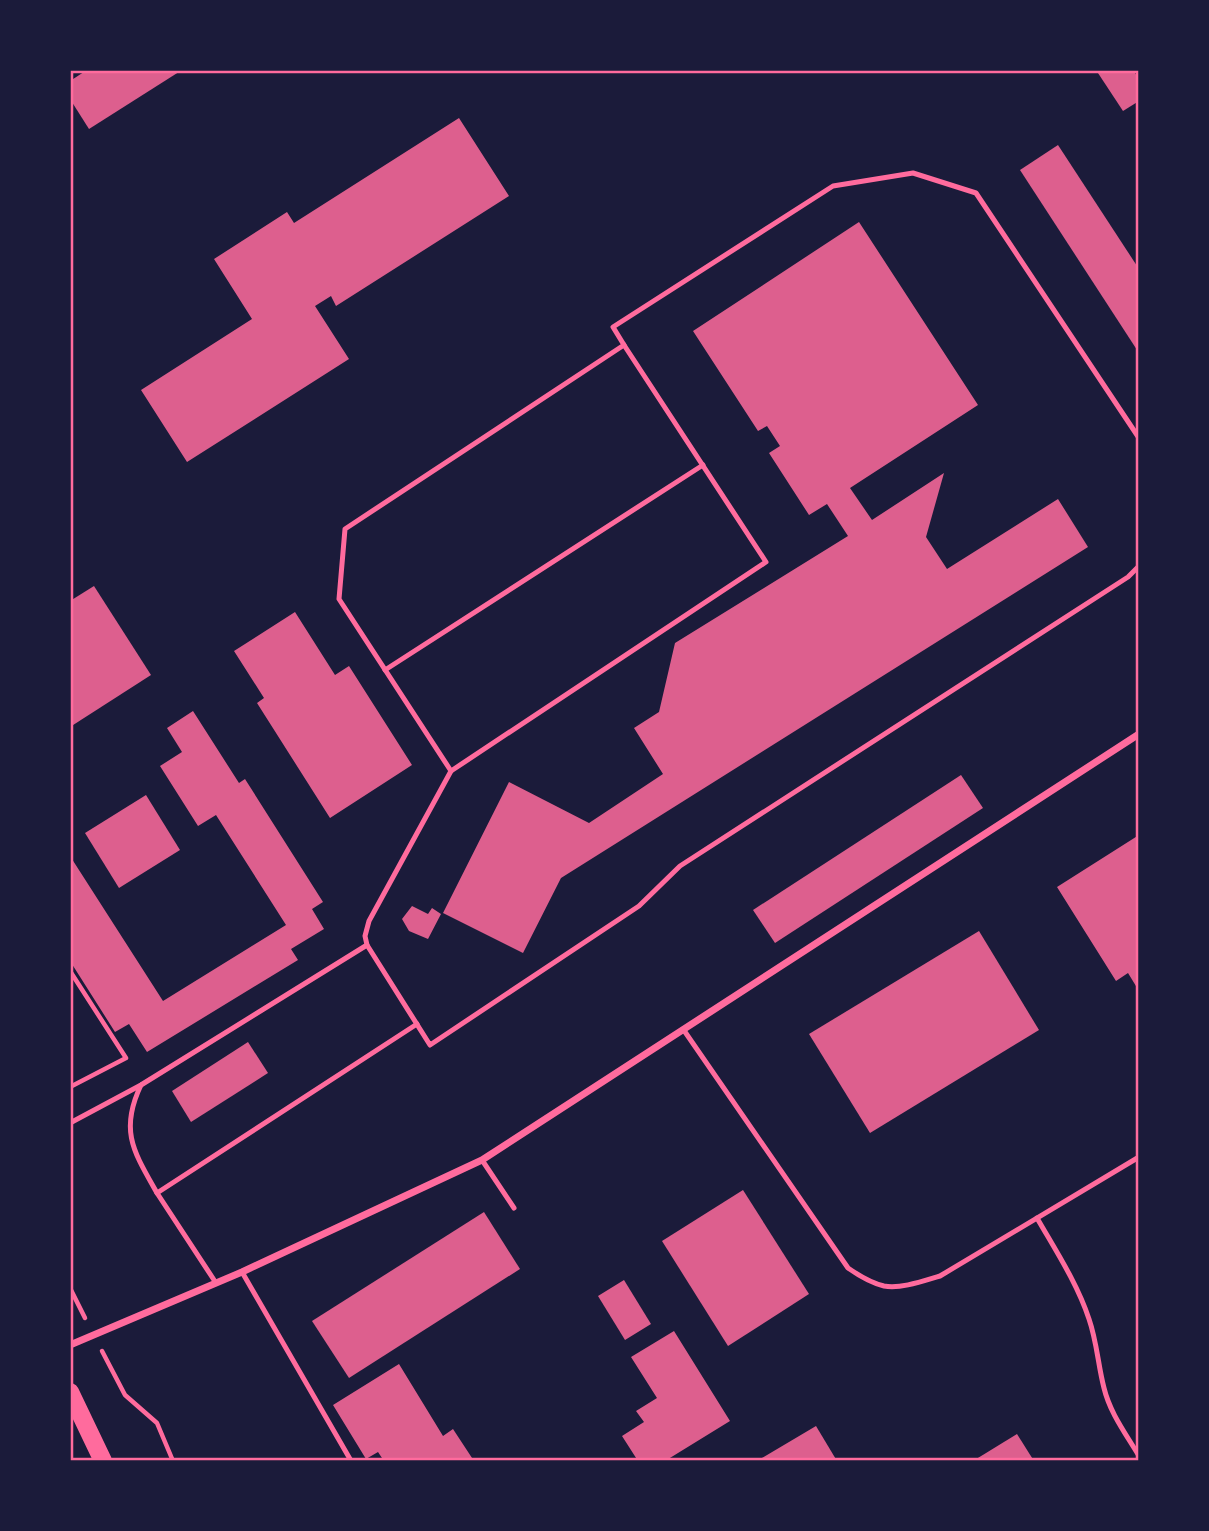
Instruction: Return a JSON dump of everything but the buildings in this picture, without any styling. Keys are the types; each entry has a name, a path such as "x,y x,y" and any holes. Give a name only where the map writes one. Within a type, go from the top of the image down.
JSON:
{"main road":[{"path":"70,1392 103,1461"}],"street":[{"path":"70,1345 242,1272 482,1160 1139,734"}],"lane":[{"path":"1139,438 976,193 913,173 833,186 613,327 766,562 451,771 369,921 365,936 367,945 430,1045 639,906 680,866 1128,577 1139,566"},
{"path":"451,771 339,599 345,529 624,345"},
{"path":"385,670 703,465"},
{"path":"70,1124 141,1085 367,945"},
{"path":"157,1192 416,1024"},
{"path":"682,1029 848,1268 884,1286 912,1284 940,1276 1139,1157"},
{"path":"141,1085 130,1113 130,1128 137,1159 216,1283"},
{"path":"482,1160 514,1208"},
{"path":"1037,1217 1078,1291 1090,1322 1104,1389 1114,1416 1139,1456"},
{"path":"242,1272 350,1459 345,1461"}],"path":[{"path":"70,971 126,1058 70,1087"},
{"path":"70,1288 125,1395 157,1423 173,1461"}]}
